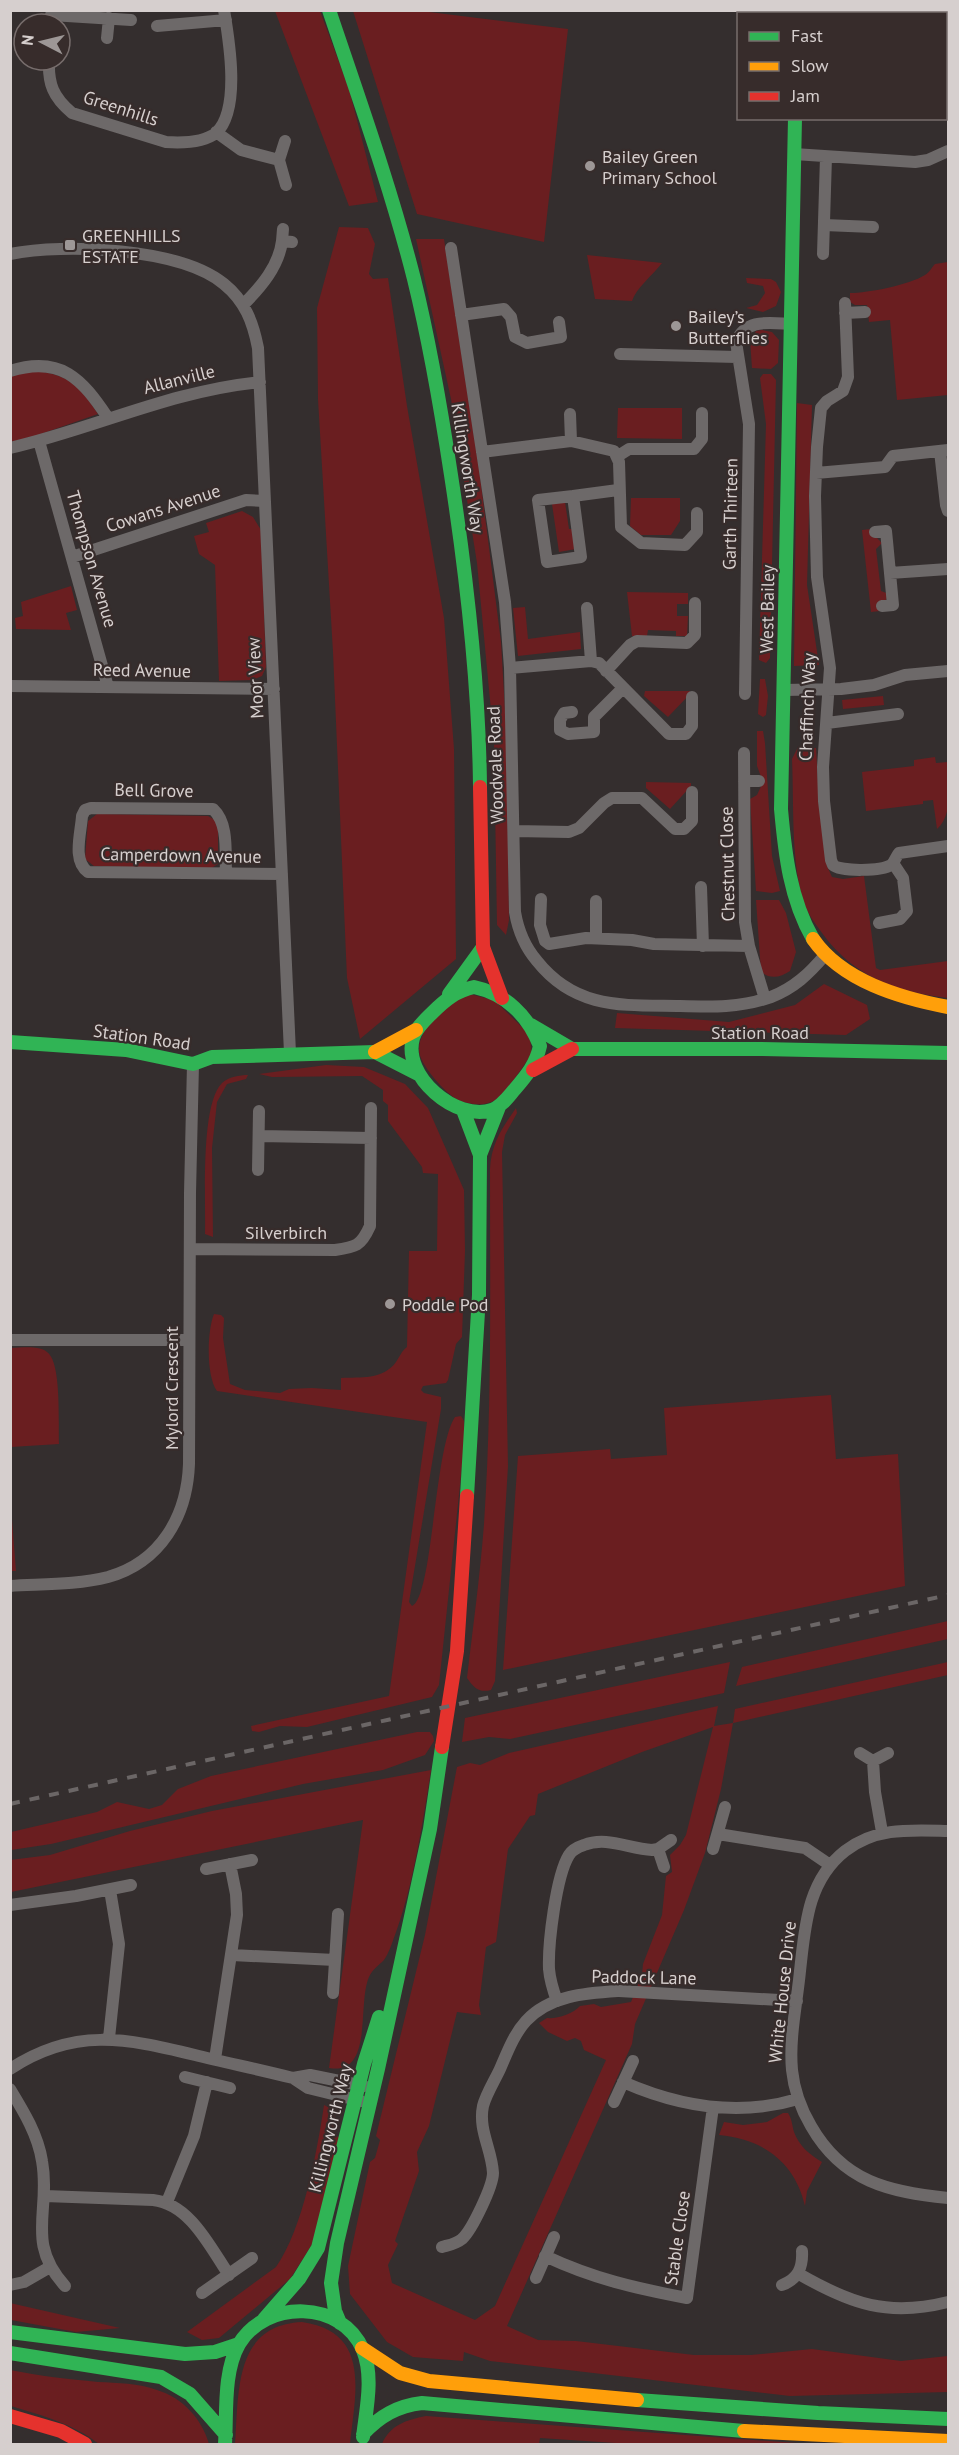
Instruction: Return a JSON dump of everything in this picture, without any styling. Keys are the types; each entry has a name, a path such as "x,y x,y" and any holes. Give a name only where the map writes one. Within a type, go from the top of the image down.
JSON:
{"main road":[{"name":"Killingworth Way","path":"329,10 370,128 414,280 436,379 467,578 480,756 483,947 502,998"},
{"name":"West Bailey","path":"795,120 781,809 789,878 799,908 825,955 878,988 920,1003 948,1007"},
{"path":"483,947 449,995 416,1030 411,1052 418,1074 452,1106 463,1110 487,1112 499,1107"},
{"path":"449,995 461,989 474,987 495,993 531,1025 572,1049"},
{"path":"480,1155 499,1107 533,1070 540,1046 531,1025"},
{"name":"Station Road","path":"10,1042 126,1050 193,1064 212,1057 375,1052 416,1030"},
{"name":"Station Road","path":"533,1070 572,1049 761,1049 948,1053"},
{"name":"Station Road","path":"375,1052 418,1074"},
{"path":"463,1110 480,1155"},
{"name":"Killingworth Way","path":"340,2323 335,2311 331,2283 337,2243 374,2088 430,1829 458,1651 479,1295 480,1155"},
{"name":"Killingworth Way","path":"239,2344 299,2279 318,2248 358,2084 406,1932"},
{"path":"264,2319 281,2312 304,2310 319,2313 340,2323 357,2339 362,2348 368,2375 362,2439"},
{"path":"10,2332 184,2354 215,2352 239,2344"},
{"path":"225,2440 232,2366 239,2344"},
{"path":"362,2348 400,2373 429,2381 682,2405 948,2419"},
{"path":"10,2353 161,2376 175,2382 196,2398 225,2440"},
{"path":"362,2439 377,2419 395,2408 422,2403 649,2424 822,2436 948,2441"},
{"path":"10,2415 61,2432 85,2445"}],"street":[{"path":"174,10 175,24"},
{"path":"157,26 225,15 230,57 230,96 224,120 216,132 241,150 279,160"},
{"path":"72,17 131,20"},
{"path":"107,38 109,18"},
{"name":"Greenhills","path":"48,72 55,95 66,108 80,117 166,142 190,142 216,132"},
{"path":"285,141 279,160 286,185"},
{"path":"794,154 915,162 928,160 948,151"},
{"path":"823,254 826,157"},
{"path":"824,225 873,227"},
{"path":"243,305 269,274 285,237"},
{"name":"Woodvale Road","path":"451,248 505,602 510,668 517,924 533,956 563,987 580,996 617,1005 719,1007 742,1005 765,999 803,979 825,955"},
{"name":"Moor View","path":"10,254 57,250 96,250 162,258 200,269 226,286 243,305 253,326 258,348 260,382 290,1053"},
{"name":"Chaffinch Way","path":"865,312 845,308 848,377 843,391 827,401 821,408 816,473 815,545 830,668 823,767 824,801 831,860 837,868 849,870 885,867 893,862"},
{"path":"461,315 504,309 511,317 515,337 527,343 561,338 559,322"},
{"name":"Garth Thirteen","path":"745,694 749,424 736,342 742,330 748,326 765,323 791,324"},
{"path":"620,354 737,357"},
{"path":"10,371 30,365 58,369 75,377 88,389 108,418"},
{"name":"Allanville","path":"10,448 39,441 183,394 222,386 260,382"},
{"path":"570,414 571,441"},
{"path":"618,456 629,449 694,449 702,439 698,420"},
{"name":"Thompson Avenue","path":"39,441 108,687"},
{"path":"482,452 571,441 606,448 614,451 618,456 621,527 641,543 685,544 697,532 697,518 684,522"},
{"path":"816,473 885,467 893,456 944,451 948,511"},
{"path":"573,496 581,557 547,562 538,500 618,490"},
{"name":"Cowans Avenue","path":"72,557 246,500 265,501"},
{"path":"875,532 886,531 890,573 893,605 882,606"},
{"path":"890,573 948,569"},
{"path":"587,608 591,661"},
{"path":"606,671 630,645 637,641 687,643 695,635 691,608"},
{"path":"510,668 591,661 598,663 669,734 686,734 692,726 689,705"},
{"path":"783,690 829,690 874,685 905,675 948,671"},
{"path":"745,674 760,674"},
{"name":"Reed Avenue","path":"10,686 274,689"},
{"path":"572,712 564,713 560,720 560,730 568,734 594,732 594,717 623,688"},
{"path":"827,723 898,714"},
{"name":"Chestnut Close","path":"744,753 745,922 749,946 765,999"},
{"name":"Chestnut Close","path":"744,781 759,781"},
{"path":"515,831 569,832 579,828 612,798 642,798 675,829 684,829 692,821 689,798"},
{"name":"Bell Grove","path":"81,867 79,859 82,816 85,810 91,808 213,809 221,816 224,830 226,873"},
{"path":"879,923 900,919 907,911 903,878 893,862 899,853 948,846"},
{"name":"Camperdown Avenue","path":"81,867 88,872 282,874"},
{"name":"Chestnut Close","path":"697,892 703,946"},
{"name":"Chestnut Close","path":"541,899 540,926 545,941 549,944 596,938 703,946 749,946"},
{"path":"596,901 596,938"},
{"name":"Mylord Crescent","path":"10,1586 69,1583 109,1576 138,1562 162,1543 182,1509 188,1488 193,1064"},
{"path":"259,1136 371,1138 371,1108"},
{"path":"258,1170 259,1111"},
{"name":"Silverbirch","path":"190,1249 335,1250 363,1242 370,1226 371,1138"},
{"path":"10,1340 189,1340"},
{"path":"860,1753 873,1761"},
{"path":"873,1761 888,1753"},
{"path":"873,1761 874,1792 882,1832"},
{"path":"713,1849 725,1807"},
{"name":"White House Drive","path":"948,1831 904,1829 868,1836 844,1852 830,1865 817,1884 810,1901 792,2044 792,2070 798,2099 817,2137 839,2163 853,2174 890,2190 948,2198"},
{"path":"718,1834 805,1848 830,1865"},
{"path":"557,2001 551,1984 550,1952 559,1887 568,1856 581,1846 592,1842 608,1841 642,1850 658,1849 671,1840"},
{"path":"658,1849 664,1867"},
{"path":"206,1869 252,1860"},
{"path":"215,2060 232,1955 237,1906 230,1864"},
{"path":"10,1905 131,1885"},
{"path":"109,2038 119,1944 110,1890"},
{"path":"333,1994 338,1914"},
{"path":"232,1955 335,1960"},
{"name":"Paddock Lane","path":"442,2247 458,2248 471,2228 493,2176 491,2158 483,2130 483,2106 511,2044 526,2021 557,2001 576,1995 620,1991 797,2001"},
{"path":"10,2069 39,2053 64,2043 109,2038 141,2042 293,2078 308,2088 370,2104"},
{"path":"614,2102 633,2061"},
{"path":"293,2078 310,2075 374,2088"},
{"path":"185,2078 230,2088"},
{"path":"167,2202 195,2136 207,2082"},
{"path":"623,2082 666,2099 713,2107 766,2108 798,2099"},
{"path":"10,2089 28,2119 39,2145 44,2170 45,2196 41,2238 50,2267 65,2286"},
{"name":"Stable Close","path":"545,2256 581,2273 617,2284 687,2298 713,2107"},
{"path":"45,2196 167,2202 186,2216 229,2275"},
{"path":"536,2278 554,2237"},
{"path":"782,2286 799,2274 802,2251"},
{"path":"202,2293 252,2258"},
{"path":"10,2285 24,2282 50,2267"},
{"path":"799,2274 841,2296 873,2306 914,2309 948,2302"}],"shaded area":[{"path":"275,11 320,11 349,89 378,202 349,206"},
{"path":"353,11 421,11 568,29 544,242 417,214"},
{"path":"339,227 368,228 375,244 369,274 373,279 388,278 407,406 444,618 454,749 456,959 360,1039 347,978 333,652 318,399 317,308"},
{"path":"416,239 444,239 479,469 501,642 507,745 509,920 506,935 497,925 494,742 477,563 451,399"},
{"path":"587,255 662,263 641,286 632,301 595,299"},
{"path":"948,262 948,395 897,400 890,320 869,322 867,305 855,305 850,302 850,293 877,290 909,282 926,274 935,264"},
{"path":"746,278 771,279 776,282 781,292 776,306 763,312 746,308 757,305 765,293 763,286 747,283"},
{"path":"756,331 772,332 779,340 778,363 771,369 752,368 750,340"},
{"path":"30,370 53,374 70,382 84,395 98,414 11,442 11,375"},
{"path":"763,374 771,374 776,380 770,658 766,663 759,660 766,424 760,378"},
{"path":"797,403 812,405 807,585 819,665 794,666"},
{"path":"618,408 682,408 682,439 617,438"},
{"path":"631,498 680,498 680,521 671,535 641,535 630,526"},
{"path":"565,502 569,529 573,529 576,549 559,552 552,504"},
{"path":"242,511 253,517 261,530 266,667 262,676 252,680 219,681 215,565 199,554 194,536 209,532 206,523"},
{"path":"871,529 872,537 882,543 876,549 881,591 889,594 880,611 871,612 862,530"},
{"path":"71,586 77,610 66,613 71,630 16,629 15,618 23,616 21,602"},
{"path":"627,592 688,593 688,604 677,604 677,616 688,616 687,636 676,636 676,631 648,630 647,636 632,636"},
{"path":"525,607 528,639 580,632 581,649 518,656 513,608"},
{"path":"760,679 765,679 768,696 766,715 763,717 758,714"},
{"path":"645,691 690,691 690,694 668,717 644,696"},
{"path":"883,696 884,705 843,709 842,700"},
{"path":"757,731 763,731 765,743 772,856 780,891 772,893 756,891 750,799 757,795 763,782 757,766"},
{"path":"798,747 816,748 827,866 832,877 843,879 864,876 876,968 880,970 948,961 948,998 911,992 878,980 862,971 834,948 810,916 802,897 796,864 792,759"},
{"path":"935,757 936,763 948,762 949,779 948,807 937,829 933,800 923,801 923,804 866,811 862,772 914,766 914,760"},
{"path":"646,782 691,783 691,786 670,809 646,788"},
{"path":"97,814 208,816 215,820 218,827 218,864 210,869 94,866 85,859 88,821"},
{"path":"756,900 779,900 786,913 796,952 790,971 780,976 772,977 761,972"},
{"path":"824,984 867,1005 870,1019 846,1035 615,1028 617,1013 729,1022 795,1005"},
{"path":"469,994 494,1000 525,1030 530,1038 532,1054 516,1077 498,1098 484,1104 468,1103 453,1097 428,1070 419,1050 424,1033 437,1016"},
{"path":"326,1065 364,1067 405,1084 428,1108 464,1190 465,1251 462,1337 456,1344 446,1383 423,1386 421,1390 424,1393 441,1397 441,1409 409,1602 412,1606 419,1597 425,1577 442,1458 455,1417 461,1416 464,1421 464,1447 439,1685 432,1697 307,1727 280,1726 259,1732 252,1731 251,1726 389,1696 427,1422 217,1391 213,1384 209,1353 210,1331 214,1314 224,1318 223,1338 230,1384 245,1390 280,1393 289,1389 341,1390 341,1378 371,1376 385,1372 391,1368 407,1347 409,1251 437,1251 438,1174 423,1173 422,1167 388,1121 388,1105 383,1101 383,1090 362,1076 272,1077 259,1074"},
{"path":"248,1075 246,1079 227,1084 217,1102 212,1148 213,1237 205,1234 206,1154 210,1111 215,1094 222,1083 227,1079"},
{"path":"516,1108 517,1113 505,1135 502,1152 508,1466 495,1681 491,1690 483,1691 475,1687 467,1678 481,1563 487,1480 490,1169 495,1144"},
{"path":"11,1348 39,1348 52,1358 57,1380 59,1444 11,1447"},
{"path":"831,1395 836,1459 898,1454 905,1586 503,1670 518,1456 610,1449 611,1459 667,1455 664,1408"},
{"path":"10,1494 16,1571 10,1571"},
{"path":"948,1621 948,1639 736,1686 742,1667"},
{"path":"730,1662 724,1693 510,1739 489,1737 462,1742 465,1718"},
{"path":"948,1662 948,1675 733,1723 735,1709"},
{"path":"718,1706 714,1726 733,1723 721,1789 705,1853 684,1910 635,2024 632,2044 507,2326 538,2340 576,2341 694,2355 751,2355 812,2349 901,2361 948,2356 948,2392 790,2396 490,2361 464,2352 463,2361 413,2357 387,2342 350,2294 348,2266 370,2162 375,2158 380,2140 376,2136 425,1935 457,1767 470,1763 480,1765 509,1753","holes":["713,1727 686,1835 670,1855 672,1872 666,1876 662,1915 631,2002 601,2007 594,2004 580,2006 569,2014 547,2018 539,2023 548,2032 567,2041 575,2038 581,2041 584,2050 606,2060 495,2306 475,2320 392,2283 388,2265 398,2244 395,2241 419,2171 417,2152 429,2126 457,2012 481,2015 479,2005 486,1947 496,1942 508,1849 530,1816 535,1815 538,1794 642,1752"]},
{"path":"417,1732 430,1732 433,1736 434,1741 425,1755 383,1770 303,1784 51,1844 11,1850 11,1832 97,1812 117,1802 149,1809 162,1805 178,1789 211,1776"},
{"path":"431,1770 417,1854 407,1896 392,1945 384,1960 369,1977 358,2050 353,2061 343,2067 329,2068 363,1820 11,1892 10,1860 50,1855 130,1831 212,1811"},
{"path":"324,2105 336,2118 334,2135 341,2138 318,2235 290,2279 219,2338 202,2340 187,2332 276,2267 286,2251 308,2189"},
{"path":"783,2113 788,2113 796,2137 802,2146 822,2162 807,2191 805,2206 794,2177 775,2156 750,2142 719,2135 724,2122 743,2125 767,2122"},
{"path":"10,2303 120,2328 76,2332 11,2320"},
{"path":"302,2322 324,2328 340,2338 349,2352 354,2368 355,2386 350,2444 235,2444 240,2384 244,2365 252,2349 263,2335 279,2326"},
{"path":"10,2370 135,2385 157,2390 175,2398 190,2411 202,2426 209,2444 99,2444 68,2426 11,2406"},
{"path":"426,2416 810,2444 631,2444 540,2438 539,2444 382,2444 389,2432 400,2424"}],"railway":[{"path":"10,1804 948,1595"}],"traffic: fast":[{"path":"329,10 395,211 414,279 430,352 451,475 467,592 475,670 480,787"},
{"path":"795,120 781,809 790,876 799,908 813,939"},
{"path":"449,994 483,947"},
{"path":"474,987 496,995 514,1008 529,1025 540,1046 530,1069 505,1101 492,1110 478,1112 448,1103 435,1093 424,1081 416,1067 412,1052 414,1034 424,1021 451,997 474,987"},
{"path":"531,1025 572,1049 761,1049 948,1053"},
{"path":"10,1042 126,1050 193,1064 212,1057 375,1052 418,1074"},
{"path":"467,1496 479,1295 480,1155 499,1107"},
{"path":"463,1110 480,1155"},
{"path":"340,2323 335,2311 331,2283 337,2243 378,2069 430,1829 442,1747"},
{"path":"264,2319 299,2279 318,2248 364,2064 379,2017"},
{"path":"225,2444 228,2380 230,2367 239,2344 251,2329 267,2319 285,2313 303,2311 322,2314 339,2322 353,2334 363,2350 369,2382 363,2437"},
{"path":"10,2332 185,2354 215,2352 239,2344"},
{"path":"10,2353 161,2377 190,2394 226,2435"},
{"path":"637,2400 818,2413 948,2419"},
{"path":"363,2434 390,2413 422,2403 744,2431"}],"traffic: slow":[{"path":"813,939 825,954 856,977 892,993 948,1007"},
{"path":"375,1052 416,1030"},
{"path":"362,2348 400,2373 429,2381 637,2400"},
{"path":"744,2431 948,2441"}],"traffic: jam":[{"path":"480,787 483,947 502,998"},
{"path":"533,1070 572,1049"},
{"path":"442,1747 457,1651 467,1496"},
{"path":"10,2416 61,2431 85,2444"}],"place":[{"name":"Bailey Green Primary School","path":"590,166"},
{"name":"GREENHILLS ESTATE","path":"70,245"},
{"name":"Bailey’s Butterflies","path":"676,326"},
{"name":"Poddle Pod","path":"390,1304"}]}
